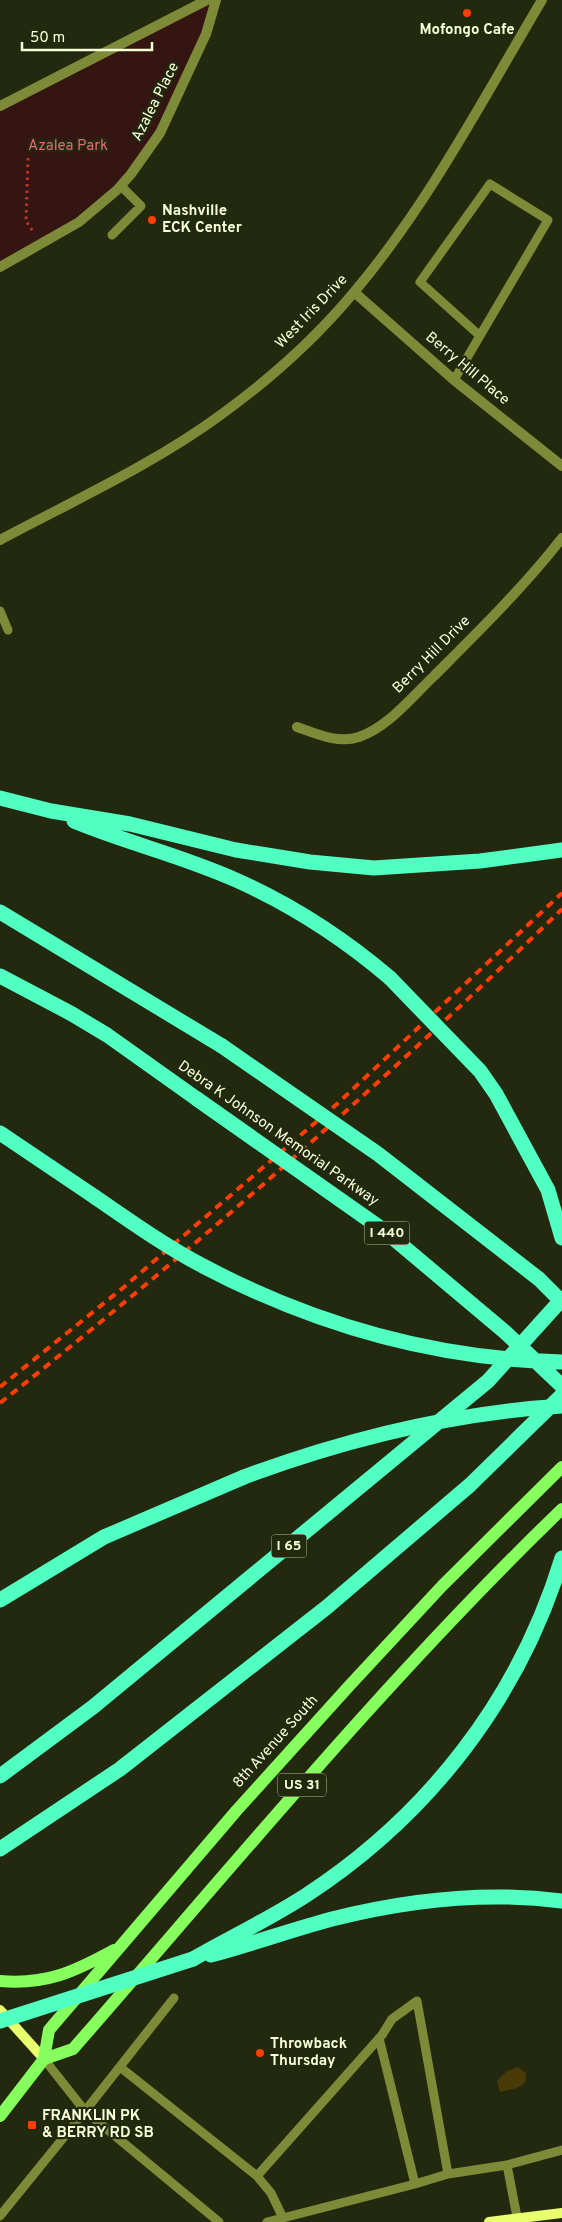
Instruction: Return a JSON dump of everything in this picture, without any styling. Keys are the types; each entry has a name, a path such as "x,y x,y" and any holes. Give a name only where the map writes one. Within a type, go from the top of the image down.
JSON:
{"highway":[{"path":"0,798 51,811 130,824 236,850 310,862 374,868 480,861 562,850"},
{"path":"51,811 107,835 227,876 280,901 334,934 390,978 480,1071 496,1094 548,1190 562,1238"},
{"path":"0,912 222,1046 378,1154 539,1279 562,1300"},
{"name":"Debra K Johnson Memorial Parkway","path":"0,976 107,1035 386,1232 505,1332 562,1386"},
{"path":"0,1133 94,1197 202,1265 257,1292 315,1316 370,1334 450,1352 562,1362"},
{"name":"I 65","path":"0,1776 101,1701 488,1381 562,1300"},
{"path":"0,1849 120,1770 327,1608 470,1485 562,1396"},
{"path":"0,1600 104,1537 244,1477 331,1447 400,1430 462,1418 562,1406"},
{"path":"193,1959 286,1908 325,1882 366,1852 422,1800 463,1752 502,1694 537,1626 562,1558"},
{"path":"0,2021 193,1959 330,1920 398,1905 476,1897 519,1897 562,1901"}],"main road":[{"name":"8th Avenue South","path":"0,2116 44,2059 50,2030 237,1810 442,1586 562,1467"},
{"name":"US 31","path":"44,2059 73,2049 374,1703 466,1604 562,1509"},
{"path":"0,1981 22,1983 54,1978 78,1970 120,1947"}],"street":[{"path":"0,106 207,0"},
{"name":"Azalea Place","path":"0,267 79,222 120,186 146,155 160,133 206,34 216,0"},
{"name":"West Iris Drive","path":"0,540 156,456 208,424 292,356 354,292 422,201 542,0"},
{"name":"Berry Hill Place","path":"354,292 454,380 562,466"},
{"name":"Berry Hill Drive","path":"297,727 333,739 344,739 360,736 380,726 450,660 522,585 562,538"},
{"path":"0,2010 44,2059"},
{"path":"489,2222 562,2213"}],"lane":[{"path":"454,380 548,220 490,184 420,282 479,335"},
{"path":"112,235 141,206 120,186"},
{"path":"0,611 8,630"},
{"path":"0,2216 174,1998"},
{"path":"257,2176 379,2038 392,2019 417,2001 448,2174"},
{"path":"379,2038 415,2184"},
{"path":"44,2059 86,2110 219,2222"},
{"path":"120,2067 257,2176 271,2193 283,2218"},
{"path":"267,2222 448,2174 507,2165 562,2150"},
{"path":"507,2165 517,2218"}],"path":[{"path":"28,158 26,220 36,237"}],"green space":[{"name":"Azalea Park","path":"216,0 160,133 97,208 0,267 0,106"}],"shaded area":[{"path":"517,2067 525,2072 526,2077 523,2085 500,2092 497,2081 508,2070"}],"railway":[{"path":"0,1387 124,1287 338,1103 562,893"},
{"path":"0,1403 145,1285 287,1163 426,1038 562,909"}],"place":[{"name":"Mofongo Cafe","path":"467,13"},
{"name":"Nashville ECK Center","path":"152,220"},
{"name":"Throwback Thursday","path":"260,2053"},
{"name":"FRANKLIN PK & BERRY RD SB","path":"32,2125"}]}
